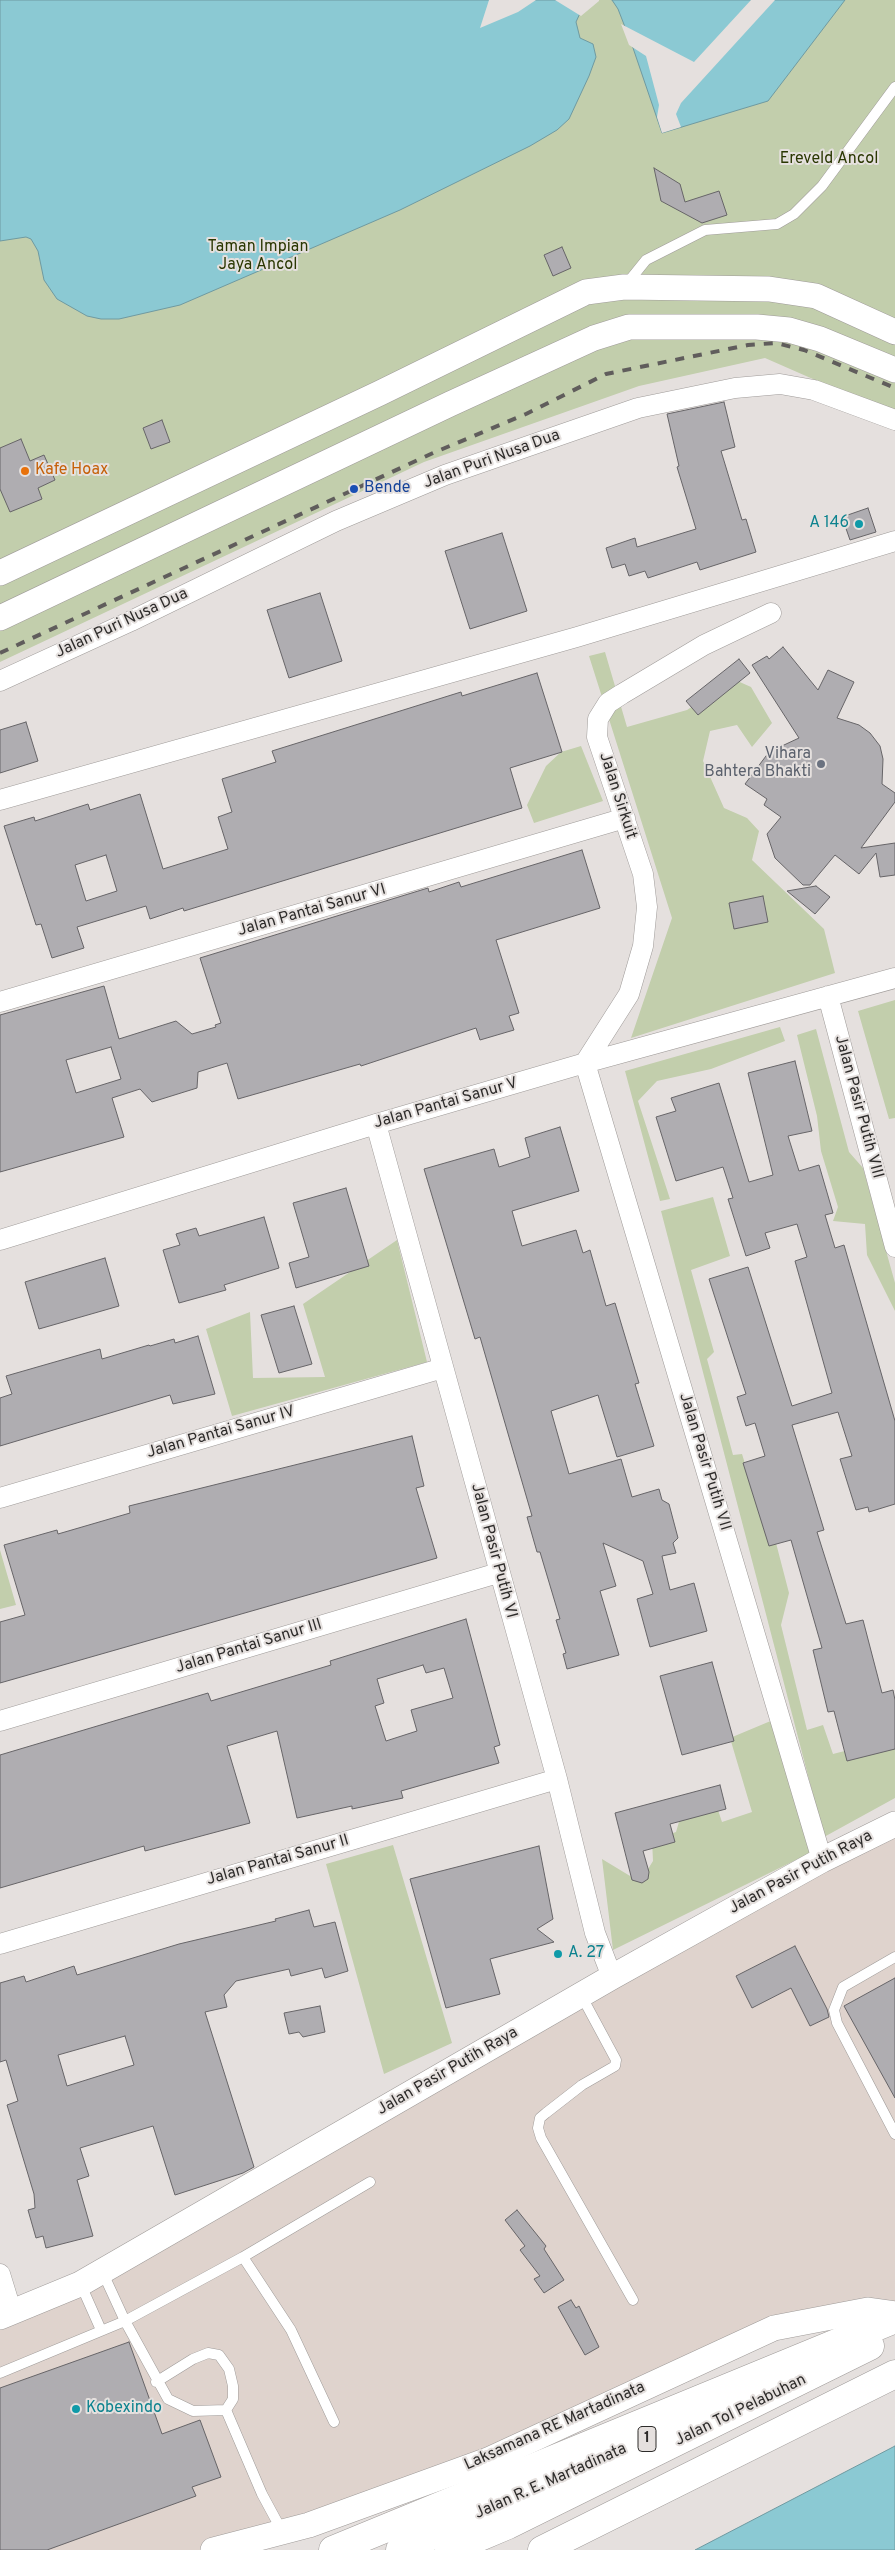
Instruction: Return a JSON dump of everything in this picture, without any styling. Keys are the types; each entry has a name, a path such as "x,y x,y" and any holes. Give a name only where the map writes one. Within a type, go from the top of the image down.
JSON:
{"highway":[{"path":"333,2550 895,2319"},
{"name":"Jalan R. E. Martadinata","path":"400,2550 895,2328"},
{"name":"Jalan Tol Pelabuhan","path":"449,2550 508,2525 843,2361 895,2332"},
{"path":"542,2550 895,2374"}],"street":[{"path":"0,573 380,393 586,292 624,287 769,289 816,296 895,332"},
{"path":"0,618 450,404 585,342 629,327 757,327 789,330 820,339 895,370"},
{"name":"Jalan Puri Nusa Dua","path":"0,681 140,616 336,521 445,475 638,408 735,388 780,384 814,390 895,420"},
{"path":"380,393 398,430"},
{"path":"0,800 577,637 895,542"},
{"name":"Jalan Sirkuit","path":"585,1063 629,994 643,946 647,907 643,874 597,737 598,719 601,712 622,694 669,665 704,645 771,613"},
{"name":"Jalan Pantai Sanur VI","path":"0,1002 625,818"},
{"name":"Jalan Pantai Sanur V","path":"0,1240 376,1124 585,1063 895,978"},
{"name":"Jalan Pasir Putih VIII","path":"828,996 895,1247"},
{"name":"Jalan Pasir Putih VII","path":"585,1063 822,1860"},
{"name":"Jalan Pasir Putih VI","path":"376,1124 498,1572 557,1779 595,1933 612,1977"},
{"name":"Jalan Pantai Sanur IV","path":"0,1498 443,1368"},
{"name":"Jalan Pantai Sanur III","path":"0,1721 498,1572"},
{"name":"Jalan Pantai Sanur II","path":"0,1944 557,1779"},
{"name":"Jalan Pasir Putih Raya","path":"6,2315 80,2284 612,1977 822,1860 895,1824"},
{"path":"0,2274 6,2315"},
{"name":"Laksamana RE Martadinata","path":"213,2550 309,2525 490,2459 774,2328 868,2310 895,2314"}],"lane":[{"path":"624,287 646,260 705,230 777,224 794,214 822,186 895,87"},
{"path":"895,1957 843,1987 834,2010 837,2023 895,2134"},
{"path":"581,1995 616,2060 615,2066 582,2085 546,2113 540,2118 538,2128 541,2138 633,2300"},
{"path":"0,2373 125,2321 243,2257 370,2182"},
{"path":"243,2257 291,2330 334,2422"},
{"path":"102,2271 156,2382 168,2399 179,2406 205,2412 226,2410"},
{"path":"80,2284 101,2330"},
{"path":"156,2382 193,2358 208,2354 219,2355 228,2370 233,2386 233,2399 226,2410"},
{"path":"226,2410 262,2494 283,2532"}],"shaded area":[{"path":"895,1824 895,2315 774,2328 490,2459 213,2550 0,2550 0,2317"}],"green space":[{"name":"Taman Impian Jaya Ancol","path":"0,0 895,0 895,415 765,358 639,386 424,462 0,662"},
{"path":"605,652 627,727 687,710 733,679 751,687 772,723 752,747 737,725 710,731 703,761 724,808 747,818 759,831 752,860 824,929 835,973 631,1038 672,918 589,656"},
{"path":"581,746 603,801 534,823 527,805 546,766 561,752"},
{"path":"895,1000 895,1118 889,1119 858,1011"},
{"path":"780,1027 785,1041 711,1069 657,1081 638,1101 670,1199 660,1201 625,1071"},
{"path":"816,1029 849,1152 863,1168 895,1283 895,1311 867,1255 865,1224 833,1221 838,1207 821,1151 817,1116 797,1035"},
{"path":"713,1197 730,1256 691,1270 714,1352 707,1359 733,1455 742,1454 766,1531 776,1543 789,1593 781,1625 807,1730 823,1725 833,1754 895,1738 895,1798 824,1837 661,1211"},
{"path":"397,1240 427,1362 232,1416 206,1329 250,1312 253,1378 325,1377 303,1304"},
{"path":"0,1550 16,1605 0,1609"},
{"path":"773,1720 812,1852 613,1950 602,1859 640,1882 653,1861 652,1840 676,1832 681,1815 716,1804 722,1822 752,1812 730,1738"},
{"path":"393,1845 452,2043 384,2074 326,1864"}],"water":[{"path":"0,0 597,0 581,11 576,22 580,38 593,44 596,57 569,119 557,130 530,146 400,210 180,305 119,319 101,319 87,316 57,299 44,280 38,251 31,239 26,237 0,241"},
{"path":"612,0 845,0 768,101 662,133 632,45 618,9"},
{"path":"895,2446 895,2550 695,2550"}],"pier":[{"path":"489,0 536,0 518,12 480,28"},
{"path":"555,0 599,0 599,1 581,16"},
{"path":"751,0 775,0 681,103 676,114 681,127 662,133 657,117 659,105 646,56 629,45 621,24 694,62"}],"building":[{"path":"654,168 680,184 685,202 719,191 727,215 702,223 661,201"},
{"path":"562,247 571,268 553,276 544,255"},
{"path":"724,402 735,447 721,451 742,520 746,519 756,552 700,570 697,562 648,578 645,571 629,576 625,564 612,568 606,548 635,538 637,547 696,529 677,467 679,466 667,414"},
{"path":"162,420 170,442 151,449 143,428"},
{"name":"Kafe Hoax","path":"21,439 30,461 44,455 55,480 38,488 42,499 10,512 0,489 0,448"},
{"name":"A 146","path":"868,508 876,532 850,540 842,517"},
{"path":"502,533 527,611 470,629 445,551"},
{"path":"320,593 342,661 289,678 267,610"},
{"name":"Vihara Bahtera Bhakti","path":"783,647 818,690 828,670 854,682 837,718 859,725 870,733 880,746 883,759 882,784 895,793 895,802 861,848 895,843 895,875 880,877 876,853 859,874 835,855 810,885 803,885 775,858 767,834 781,817 764,805 767,799 745,784 769,752 799,738 752,665 767,656 769,659"},
{"path":"739,659 750,673 698,715 686,701"},
{"path":"537,673 562,752 510,768 522,808 184,911 183,908 150,919 146,906 77,927 84,948 52,958 41,924 36,925 4,826 34,817 35,821 88,804 90,810 140,794 163,869 228,849 218,817 232,812 222,779 276,762 272,751 461,692 462,696","holes":["106,855 117,891 86,901 75,865"]},
{"path":"26,722 38,761 0,773 0,730"},
{"path":"582,850 600,908 496,940 519,1013 509,1016 514,1030 480,1040 476,1028 361,1066 360,1064 238,1099 227,1063 198,1072 197,1088 152,1102 140,1089 112,1098 124,1137 0,1172 0,1015 104,986 119,1039 176,1021 192,1034 216,1027 215,1025 221,1023 200,958 428,888 429,892 459,882 461,887","holes":["111,1047 121,1079 76,1093 66,1060"]},
{"path":"816,886 830,897 815,914 787,891"},
{"path":"763,896 768,922 734,929 729,903"},
{"path":"795,1061 812,1131 788,1136 799,1171 819,1165 833,1213 825,1215 835,1248 844,1245 895,1421 895,1504 869,1512 868,1507 856,1510 840,1459 852,1456 838,1412 792,1425 824,1530 817,1532 846,1624 863,1620 882,1693 893,1690 895,1700 895,1749 847,1761 834,1711 828,1712 813,1650 822,1648 791,1540 769,1546 743,1463 765,1456 755,1423 746,1426 737,1397 746,1394 709,1279 748,1267 792,1406 832,1393 795,1261 807,1257 797,1224 765,1233 770,1248 746,1256 728,1199 733,1198 723,1167 676,1181 656,1117 676,1111 671,1098 719,1083 749,1182 773,1175 748,1073"},
{"path":"560,1127 579,1191 512,1211 522,1246 576,1230 583,1253 590,1250 606,1306 615,1303 639,1383 635,1384 654,1446 617,1457 598,1395 551,1411 569,1474 621,1459 632,1497 659,1489 662,1500 669,1504 678,1538 673,1543 676,1553 662,1556 670,1590 694,1583 707,1631 650,1647 637,1599 653,1594 643,1561 603,1543 616,1586 600,1591 619,1655 567,1669 563,1654 566,1653 556,1620 560,1619 540,1552 537,1552 527,1517 532,1516 480,1337 475,1339 424,1169 494,1149 499,1167 530,1157 525,1138"},
{"path":"346,1188 369,1266 296,1288 289,1263 309,1257 293,1203"},
{"path":"264,1217 279,1268 224,1285 226,1290 179,1303 163,1250 180,1245 176,1234 196,1228 199,1236"},
{"path":"105,1258 119,1306 39,1329 25,1282"},
{"path":"294,1306 312,1364 279,1373 261,1315"},
{"path":"198,1336 215,1394 173,1404 170,1395 0,1446 0,1398 12,1394 6,1376 100,1349 102,1359 174,1339 175,1343"},
{"path":"412,1436 424,1486 416,1488 437,1558 0,1683 0,1622 25,1615 4,1545 57,1530 58,1534 130,1513 129,1506"},
{"path":"466,1619 500,1745 494,1747 499,1763 401,1791 403,1798 352,1809 352,1806 297,1818 277,1731 227,1746 250,1823 145,1851 144,1846 0,1888 0,1755 208,1693 211,1701 331,1665 330,1661","holes":["423,1665 426,1673 444,1668 453,1698 411,1710 417,1731 386,1741 375,1706 384,1703 377,1679"]},
{"path":"712,1662 734,1741 682,1755 660,1676"},
{"path":"720,1785 726,1809 670,1824 675,1842 643,1851 649,1872 648,1879 642,1883 632,1880 615,1813"},
{"path":"539,1846 553,1919 537,1929 554,1942 490,1959 500,1994 446,2008 410,1879"},
{"path":"309,1910 314,1927 335,1922 348,1971 325,1978 322,1968 291,1976 289,1969 236,1981 224,1995 227,2007 205,2012 254,2167 243,2173 175,2195 153,2126 80,2148 89,2176 77,2180 93,2236 46,2248 43,2236 36,2238 28,2210 35,2208 34,2194 7,2105 18,2101 6,2060 0,2062 0,1983 24,1976 26,1982 74,1966 77,1975 179,1944 276,1921 275,1919","holes":["125,2036 134,2065 67,2086 58,2055"]},
{"path":"795,1946 827,2009 829,2017 810,2026 791,1988 752,2008 736,1976"},
{"path":"895,1978 895,2098 844,2006"},
{"path":"320,2006 325,2032 303,2037 299,2032 289,2034 284,2013"},
{"path":"517,2210 546,2246 544,2249 564,2280 544,2293 534,2279 540,2276 520,2250 525,2246 505,2220"},
{"path":"571,2300 576,2308 579,2306 599,2347 585,2355 558,2307"},
{"path":"129,2342 162,2434 200,2420 221,2477 192,2487 196,2496 47,2550 0,2550 0,2388"}],"railway":[{"path":"0,653 433,453 526,414 606,374 748,345 776,343 804,350 895,388"}],"place":[{"name":"Kafe Hoax","path":"25,471"},
{"name":"Bende","path":"354,489"},
{"name":"A 146","path":"859,524"},
{"name":"Vihara Bahtera Bhakti","path":"821,764"},
{"name":"A. 27","path":"558,1954"},
{"name":"Kobexindo","path":"76,2409"}],"park label":[{"name":"Ereveld Ancol","path":"829,160"}]}
